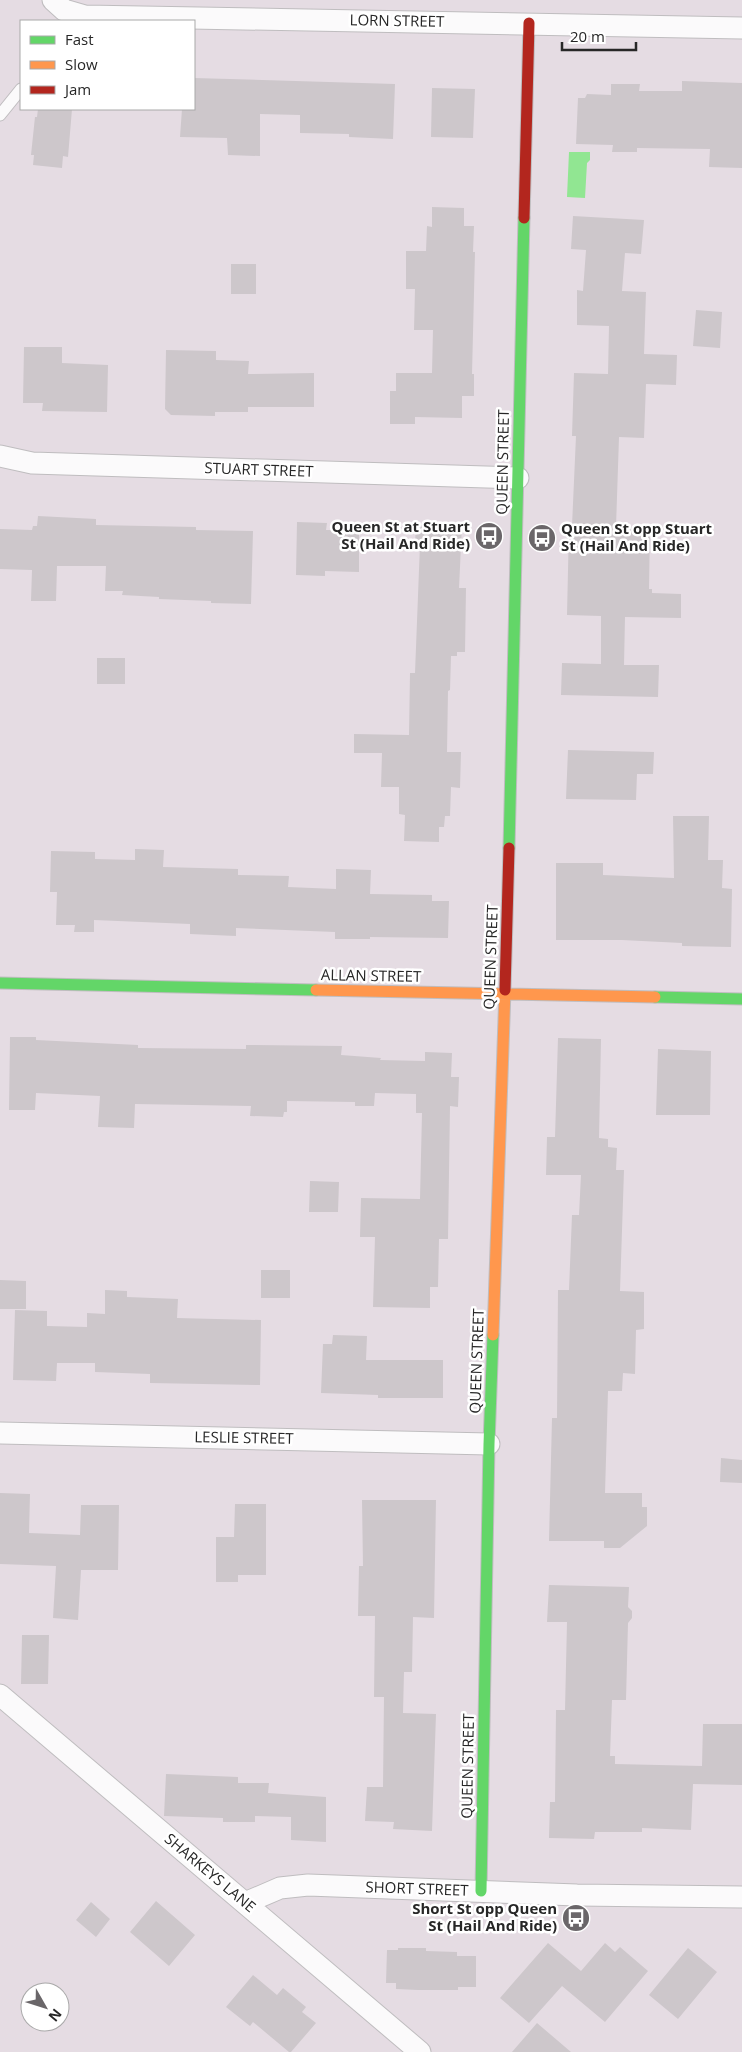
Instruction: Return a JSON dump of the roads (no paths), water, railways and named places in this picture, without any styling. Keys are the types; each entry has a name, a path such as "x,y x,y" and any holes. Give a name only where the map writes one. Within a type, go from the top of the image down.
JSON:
{"street":[{"name":"LORN STREET","path":"60,10 85,16 742,28"},
{"name":"QUEEN STREET","path":"481,1891 489,1444 505,994 529,23"},
{"name":"STUART STREET","path":"0,456 32,463 518,478"},
{"name":"ALLAN STREET","path":"0,983 742,999"},
{"name":"LESLIE STREET","path":"0,1433 489,1444"},
{"name":"SHARKEYS LANE","path":"0,1695 420,2052"},
{"name":"SHORT STREET","path":"245,1903 280,1888 308,1885 577,1895 742,1897"}],"lane":[{"path":"0,115 20,90"}],"place":[{"name":"Queen St at Stuart St (Hail And Ride)","path":"489,536"},
{"name":"Queen St opp Stuart St (Hail And Ride)","path":"542,538"},
{"name":"Short St opp Queen St (Hail And Ride)","path":"576,1918"}]}
